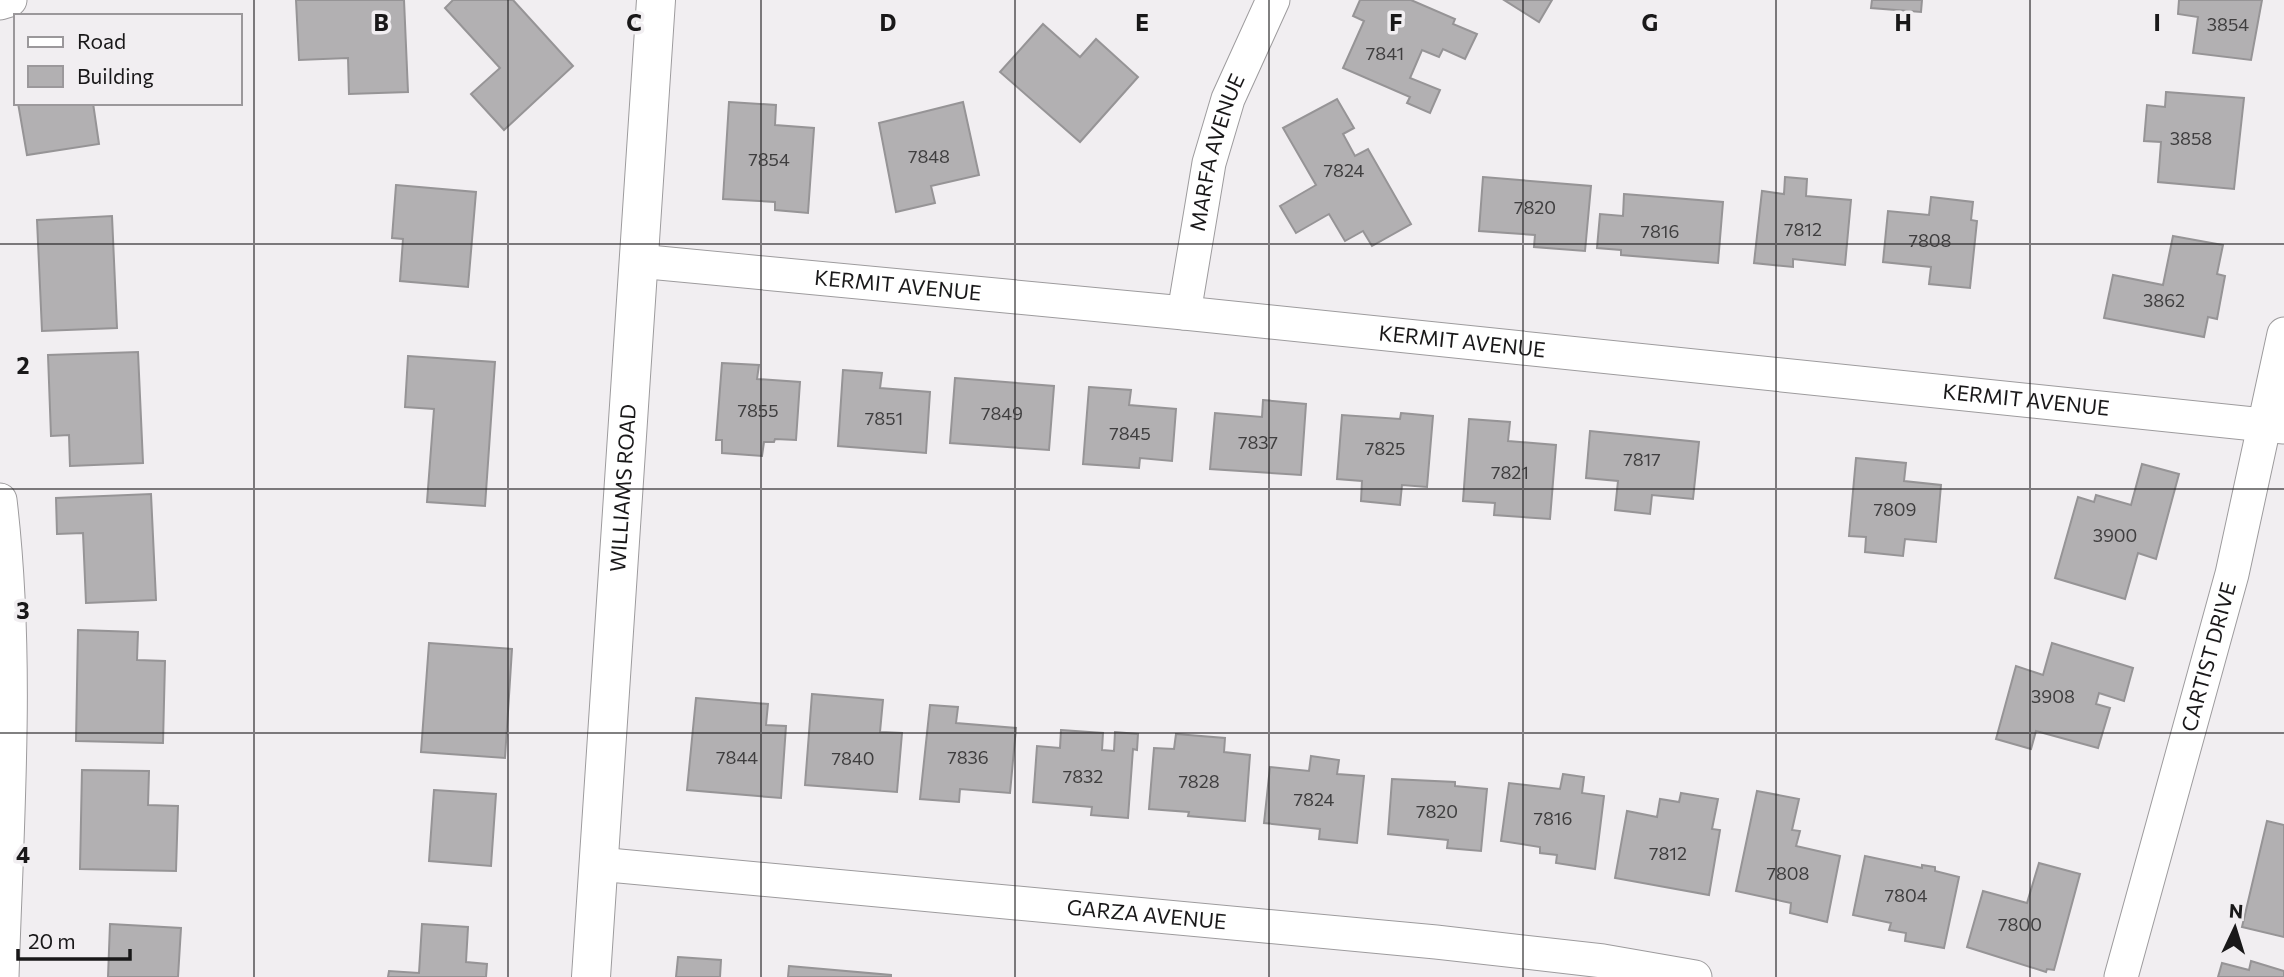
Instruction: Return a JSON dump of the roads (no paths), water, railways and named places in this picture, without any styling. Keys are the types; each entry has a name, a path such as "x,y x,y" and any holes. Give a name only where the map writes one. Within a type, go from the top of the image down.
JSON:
{"street":[{"path":"0,3 10,0"},
{"name":"WILLIAMS ROAD","path":"591,977 656,0"},
{"name":"MARFA AVENUE","path":"1184,313 1209,163 1228,99 1273,0"},
{"name":"KERMIT AVENUE","path":"638,261 1184,313 2274,425"},
{"name":"CARTIST DRIVE","path":"2121,977 2274,425 2284,334"},
{"path":"0,500 8,565 6,709 11,804 2,977"},
{"name":"GARZA AVENUE","path":"598,864 1436,942 1603,961 1695,977"}]}
